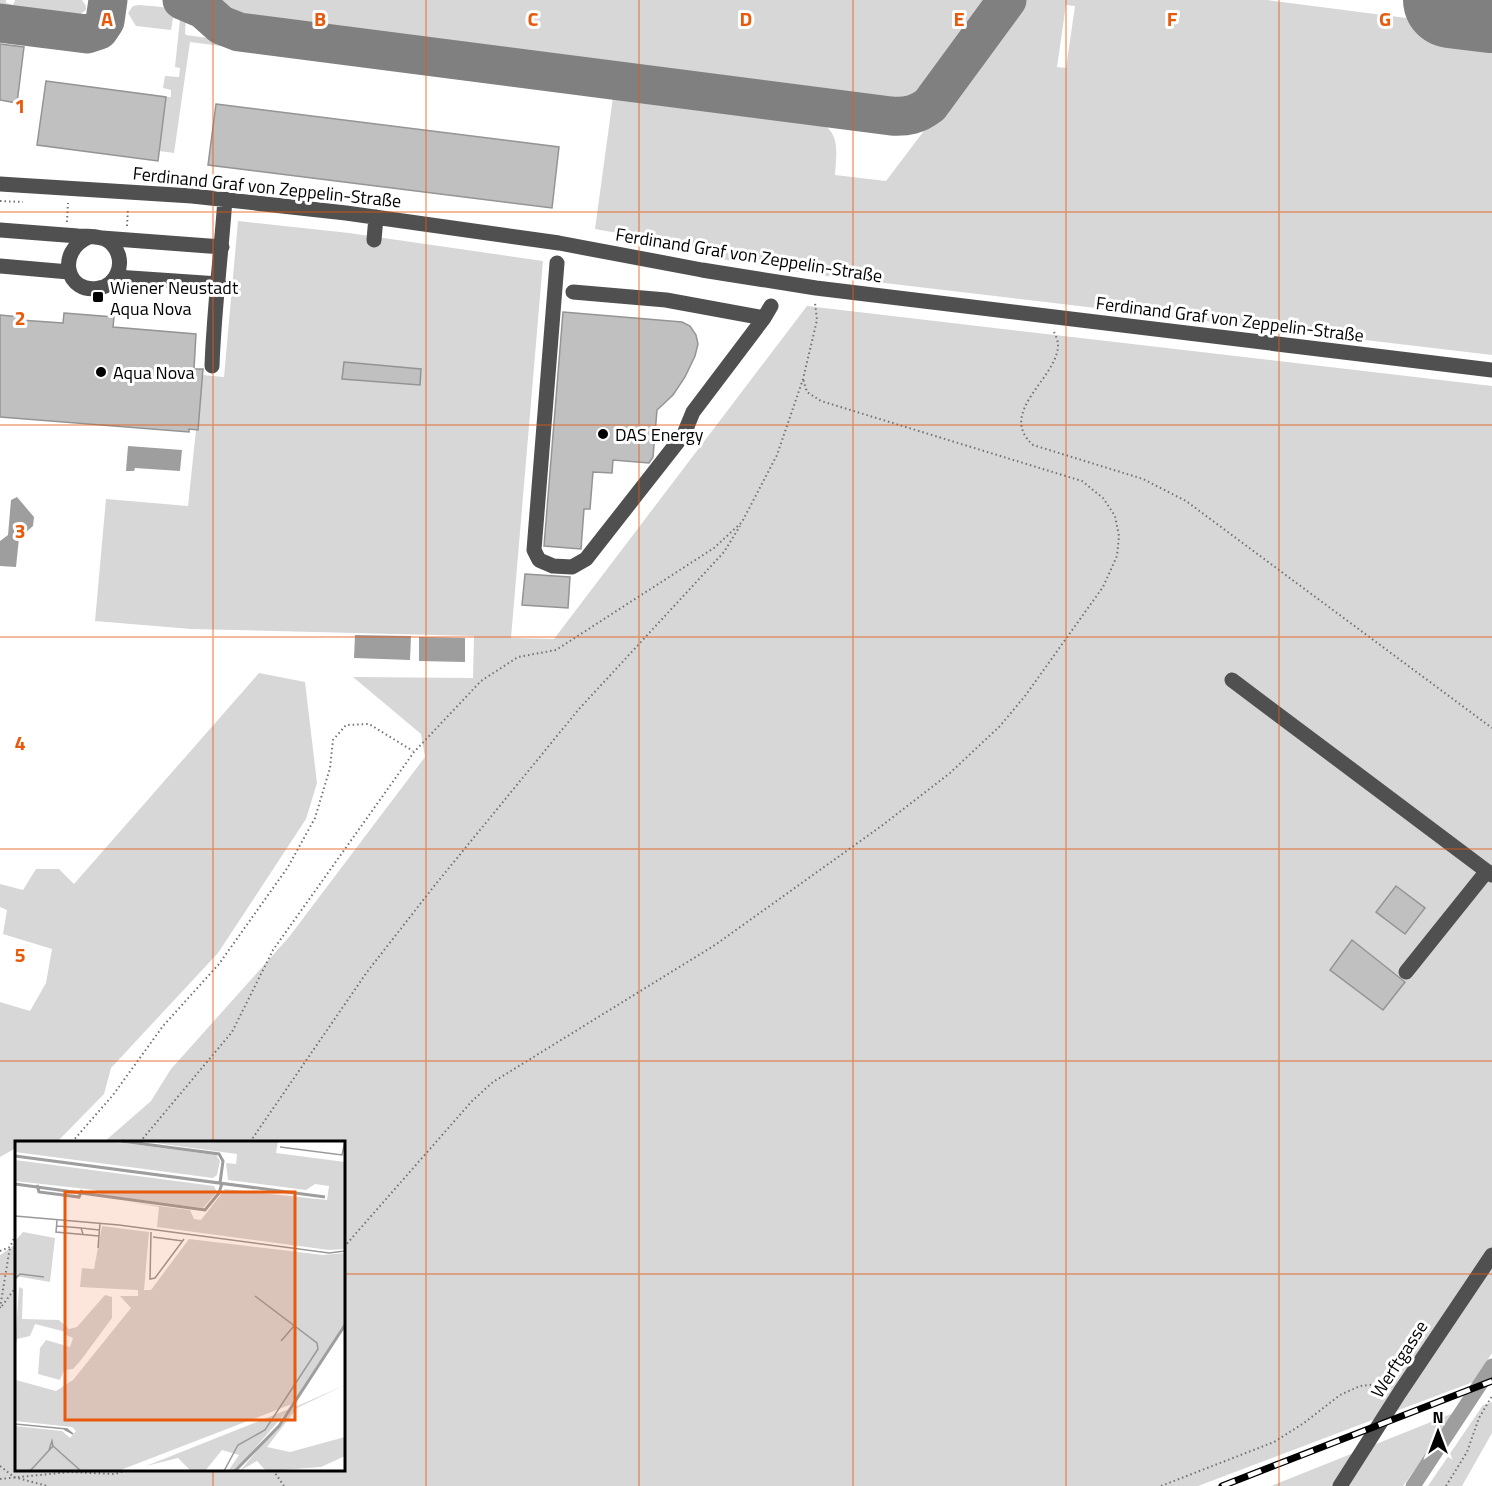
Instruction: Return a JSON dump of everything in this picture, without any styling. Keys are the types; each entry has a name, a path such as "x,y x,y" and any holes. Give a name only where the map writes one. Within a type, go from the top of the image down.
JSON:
{"street":[{"name":"Ferdinand Graf von Zeppelin-Straße","path":"0,184 225,199 376,217 560,243 702,270 816,288 1492,369"},
{"path":"212,366 225,199"},
{"path":"374,240 376,217"},
{"path":"0,230 222,247"},
{"path":"95,237 115,248 119,256 120,267 116,277 109,284 99,288 83,287 69,272 68,259 72,248 81,240 95,237"},
{"path":"557,263 534,550 539,560 553,566 572,567 586,560 684,434 693,412 767,312 573,292"},
{"path":"0,266 69,272"},
{"path":"116,277 219,284"},
{"path":"1232,680 1490,873 1406,972"},
{"name":"Werftgasse","path":"1340,1486 1492,1255"}],"path":[{"path":"0,201 23,201"},
{"path":"126,240 128,207 134,208"},
{"path":"251,1141 367,972 435,885 579,709 724,552 777,455 802,379 817,320 816,288"},
{"path":"1054,331 1058,345 1054,360 1026,403 1022,416 1021,429 1026,439 1033,445 1143,479 1186,501 1492,728"},
{"path":"345,1245 472,1101 493,1082 715,945 950,774 1000,726 1025,696 1103,587 1118,556 1119,536 1115,516 1103,498 1082,481 820,401 807,392 802,379"},
{"path":"142,1141 232,1032 273,950 414,752 481,681 518,657 556,650 714,548 742,522"},
{"path":"74,1141 113,1095 164,1026 219,964 288,867 315,818 330,768 333,740 346,724 369,724 414,752"},
{"path":"0,1308 10,1247 15,1236"},
{"path":"0,1251 10,1247"},
{"path":"0,1308 15,1288"},
{"path":"1161,1486 1274,1442 1304,1423 1340,1395 1360,1386 1378,1384 1400,1392"},
{"path":"1446,1486 1467,1452 1479,1418 1492,1396"},
{"path":"0,1466 14,1477 47,1486"},
{"path":"0,1479 69,1472 115,1473 123,1471"},
{"path":"274,1471 284,1486"}],"shaded area":[{"path":"0,0 6,0 6,3 13,5 15,0 82,0 86,10 75,18 0,8"},
{"path":"217,0 989,0 987,10 923,97 907,105 897,106 240,21 229,8"},
{"path":"1023,0 1267,0 1492,29 1492,355 817,275 708,257 709,249 595,229 613,97 407,70 405,67 407,65 810,117 827,127 832,133 836,147 835,175 886,181","holes":["1066,5 1075,6 1066,68 1057,67"]},
{"path":"133,6 164,8 182,14 186,19 186,35 339,56 341,59 338,61 190,42 174,153 159,151 166,97 171,97 171,90 163,88 165,76 179,77 180,68 175,67 180,19 173,18 171,30 136,26 128,13"},
{"path":"238,221 349,233 543,261 511,638 554,639 807,306 1492,386 1492,1353 1473,1382 1198,1486 0,1486 0,1255 15,1245 15,1471 345,1471 345,1141 105,1141 151,1101 171,1069 289,937 425,757 421,734 353,677 473,678 474,636 191,629 95,621 106,499 188,506 202,375 224,377"},
{"path":"128,446 182,450 180,471 135,468 134,471 126,471"},
{"path":"17,497 34,517 33,526 19,538 16,567 0,566 0,541 8,535 11,500"},
{"path":"355,635 411,636 410,660 354,658"},
{"path":"419,637 465,638 465,662 419,661"},
{"path":"259,673 305,682 317,783 306,819 218,953 111,1068 104,1094 58,1141 15,1141 15,1149 0,1157 0,1002 30,1011 46,983 52,949 3,934 7,910 0,907 0,884 23,890 36,869 59,869 74,884"},
{"path":"1492,1402 1492,1433 1462,1486 1428,1486 1483,1405"},
{"path":"1456,1412 1403,1486 1271,1486"}],"building":[{"path":"0,44 24,47 17,103 0,100"},
{"path":"46,81 166,97 158,161 37,145"},
{"path":"216,104 559,147 552,208 208,165"},
{"name":"DAS Energy","path":"563,312 682,322 690,326 696,335 698,344 685,377 673,395 657,410 653,457 649,463 613,460 612,473 593,472 590,509 584,509 581,549 544,546"},
{"name":"Aqua Nova","path":"64,313 114,317 113,327 196,334 194,369 203,369 198,430 189,429 189,432 0,417 0,315 20,317 20,320 63,323"},
{"path":"344,362 421,369 420,385 342,379"},
{"path":"525,574 570,577 568,608 522,605"},
{"path":"1396,886 1425,908 1405,934 1376,912"},
{"path":"1352,940 1405,982 1383,1010 1330,970"}],"waterway":[{"path":"1413,1486 1492,1366"}],"taxiway":[{"path":"0,23 87,34 99,30 105,21 108,0"},
{"path":"182,0 203,9 221,25 239,32 891,116 907,116 930,105 1007,0"}],"runway":[{"path":"1451,0 1492,5"}],"railway":[{"path":"1222,1486 1492,1381"}],"place":[{"name":"Wiener Neustadt Aqua Nova","path":"98,297"},
{"name":"Aqua Nova","path":"101,372"},
{"name":"DAS Energy","path":"603,434"}]}
